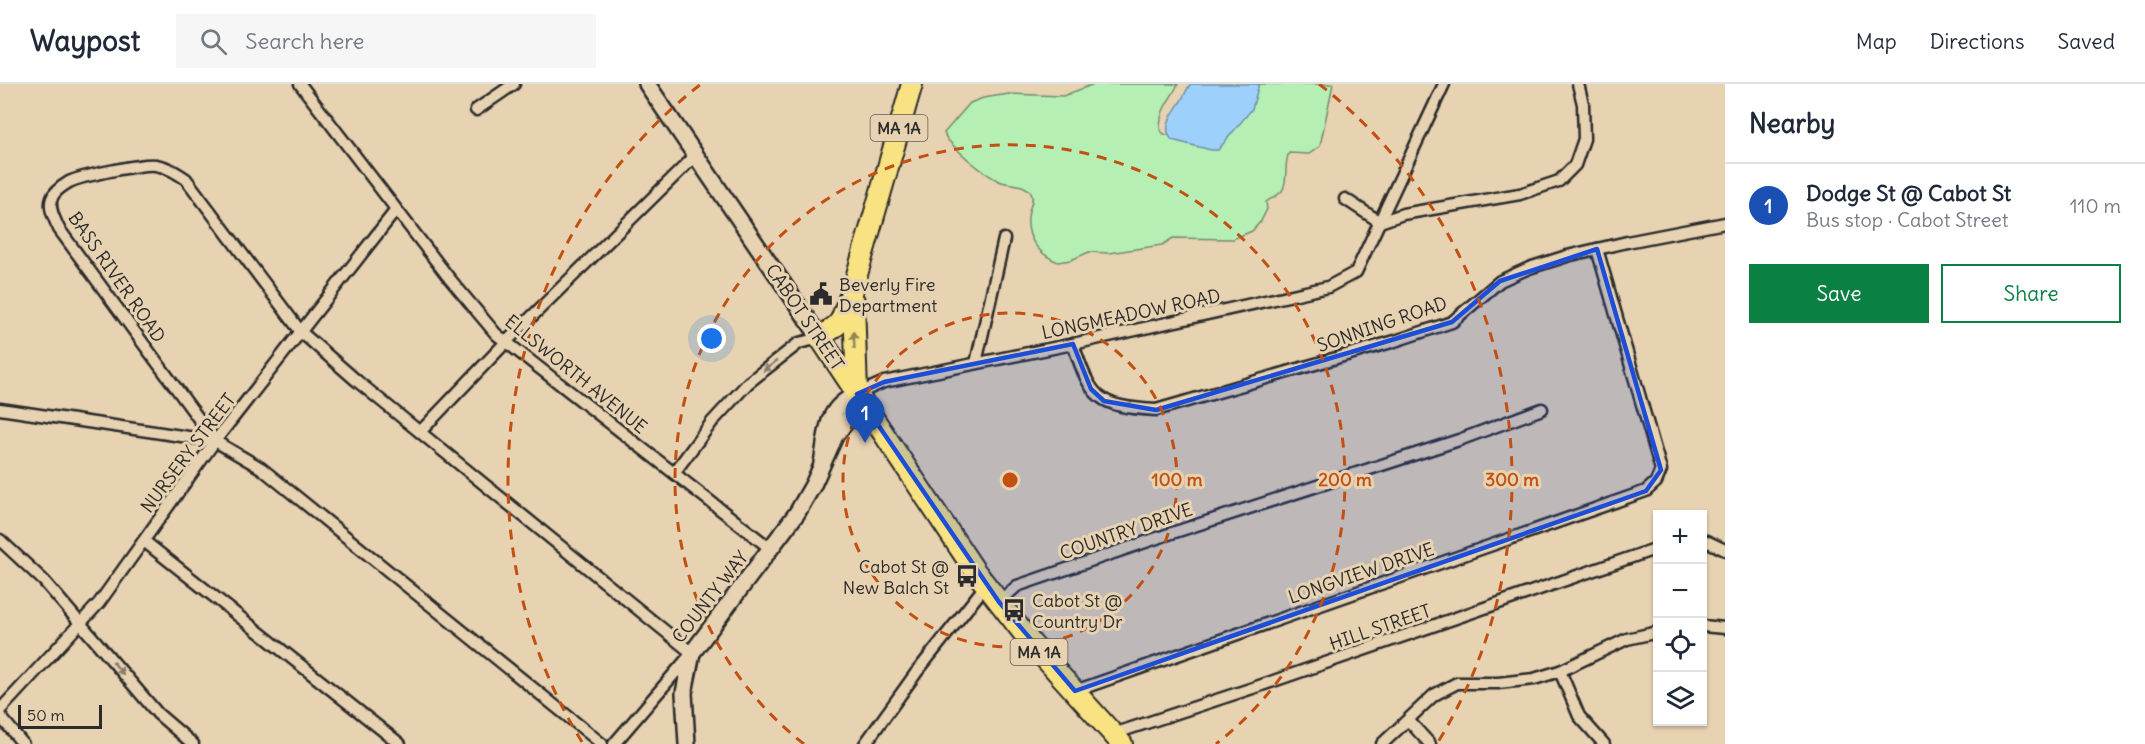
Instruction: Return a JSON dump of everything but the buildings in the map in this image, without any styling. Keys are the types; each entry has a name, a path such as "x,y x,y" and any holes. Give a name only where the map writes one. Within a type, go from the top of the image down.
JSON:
{"highway":[{"name":"MA 1A","path":"819,338 841,320 854,285 912,84"},
{"name":"MA 1A","path":"854,285 853,323 857,394"},
{"name":"CABOT STREET","path":"819,338 962,554 1032,644 1118,739"}],"main road":[{"name":"CABOT STREET","path":"647,84 819,338"},
{"name":"COUNTY WAY","path":"692,653 802,505 822,463 834,411 843,401 857,394"},
{"path":"687,744 684,693 692,653"}],"street":[{"name":"ELLSWORTH AVENUE","path":"300,84 449,278 496,334 771,549"},
{"path":"476,110 514,84"},
{"name":"LONGMEADOW ROAD","path":"857,394 884,382 1073,344 1328,287 1356,272 1444,84"},
{"path":"1345,199 1380,222 1404,214 1520,194 1559,181 1575,165 1584,139 1583,104 1578,84"},
{"path":"420,432 507,341 696,155"},
{"name":"BASS RIVER ROAD","path":"215,441 59,229 52,211 52,198 70,181 141,165 156,165 170,169 186,179 301,332 357,381 692,653"},
{"name":"NURSERY STREET","path":"0,710 99,603 215,441 396,210"},
{"name":"SONNING ROAD","path":"1073,344 1091,389 1104,401 1127,408 1156,410 1372,348 1452,322 1500,281 1529,268 1597,249 1725,223"},
{"path":"976,363 1004,238"},
{"name":"LONGVIEW DRIVE","path":"1075,691 1646,491 1656,482 1661,471 1597,249"},
{"path":"674,473 712,422 748,383 800,343 819,338"},
{"path":"0,409 215,441 261,468 602,744"},
{"name":"COUNTRY DRIVE","path":"999,602 1017,586 1459,440 1542,409"},
{"path":"0,540 44,580 158,714 193,744"},
{"path":"144,541 400,744"},
{"path":"1707,541 1725,550"},
{"name":"HILL STREET","path":"1118,739 1259,686 1653,550"},
{"path":"865,744 916,672 986,585"},
{"path":"1707,626 1725,628"},
{"path":"1382,744 1434,695 1457,683 1498,683 1534,679 1560,671 1627,639 1653,633"},
{"name":"COUNTY WAY","path":"614,744 692,653"},
{"path":"1560,671 1579,716 1604,744"},
{"path":"0,716 23,744"},
{"path":"1408,720 1430,744"}],"highlighted area":[{"path":"1597,249 1661,470 1646,491 1075,691 999,602 857,394 884,382 1073,344 1091,389 1104,401 1156,410 1452,322 1500,281"}],"green space":[{"path":"1094,84 1178,84 1163,110 1160,130 1164,134 1203,144 1249,84 1333,84 1320,146 1309,154 1289,153 1284,187 1280,193 1266,202 1267,209 1261,221 1252,231 1233,239 1173,238 1162,245 1109,253 1089,252 1071,260 1058,262 1043,254 1030,235 1028,220 1032,202 1031,193 1025,187 1001,182 983,171 958,151 944,133 970,103 983,98 1009,94 1063,96"}],"water":[{"path":"1191,84 1259,84 1252,109 1218,150 1172,140 1169,135 1169,120"}],"place":[{"name":"Beverly Fire Department","path":"821,294"},
{"name":"Dodge St @ Cabot St","path":"865,443"},
{"name":"Cabot St @ New Balch St","path":"967,576"},
{"name":"Cabot St @ Country Dr","path":"1014,610"}]}
